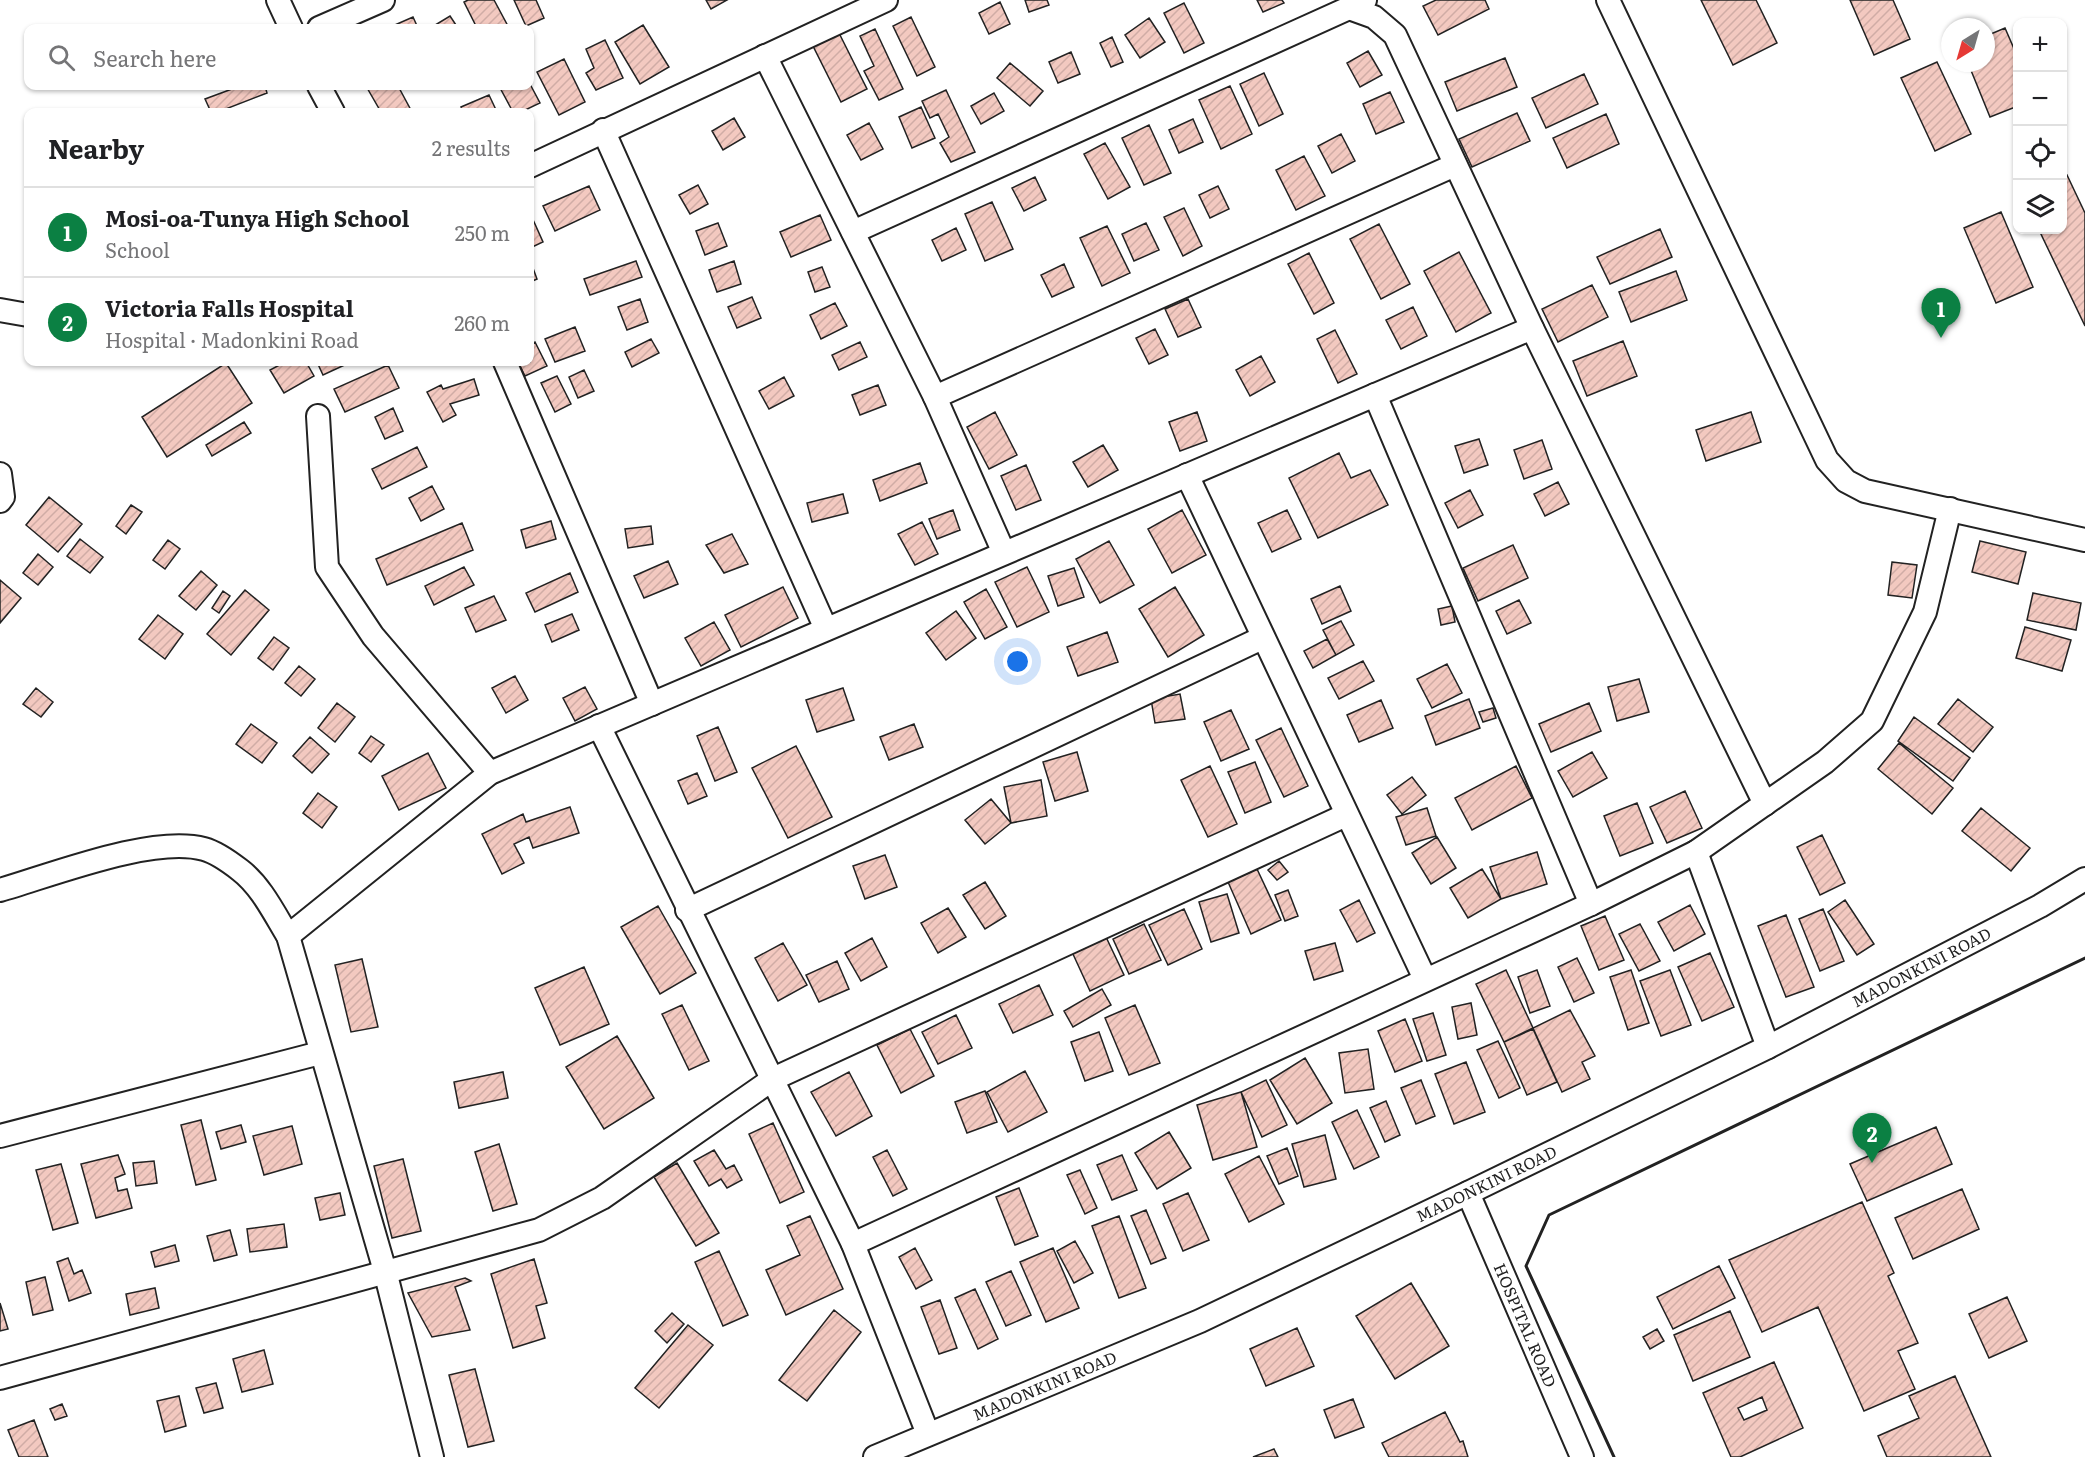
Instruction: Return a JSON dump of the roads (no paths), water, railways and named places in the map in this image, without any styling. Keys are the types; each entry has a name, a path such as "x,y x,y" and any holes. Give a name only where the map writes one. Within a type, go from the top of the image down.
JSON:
{"street":[{"path":"278,0 289,24"},
{"path":"328,24 383,0"},
{"path":"534,164 886,0"},
{"path":"1608,0 1827,460 1846,481 1865,491 2085,540"},
{"path":"853,232 1357,4 1395,35 1532,328 1765,804"},
{"path":"765,56 935,397 1004,553"},
{"path":"321,90 331,108"},
{"path":"603,130 826,629"},
{"path":"935,397 1455,165"},
{"path":"0,310 24,314"},
{"path":"288,936 490,773 1532,328"},
{"path":"507,366 652,704"},
{"path":"1375,395 1592,904"},
{"path":"318,416 327,567 373,636 490,773"},
{"path":"0,474 3,496 0,501"},
{"path":"1187,475 1425,979"},
{"path":"853,1244 1592,904 1696,852 1825,762 1872,720 1925,612 1950,509"},
{"path":"687,910 1262,638"},
{"path":"600,726 687,910 853,1244 928,1434"},
{"path":"0,1378 539,1230 602,1198 773,1079 1346,815"},
{"path":"0,890 135,851 173,845 206,849 240,870 264,896 288,936 320,1053 385,1271 432,1457"},
{"path":"1696,852 1768,1047"},
{"name":"MADONKINI ROAD","path":"875,1457 1200,1321 1468,1193 1768,1047 2030,911 2085,879"},
{"path":"0,1136 320,1053"},
{"name":"HOSPITAL ROAD","path":"1468,1193 1582,1457"}],"place":[{"name":"Mosi-oa-Tunya High School","path":"1941,338"},
{"name":"Victoria Falls Hospital","path":"1872,1163"}]}
